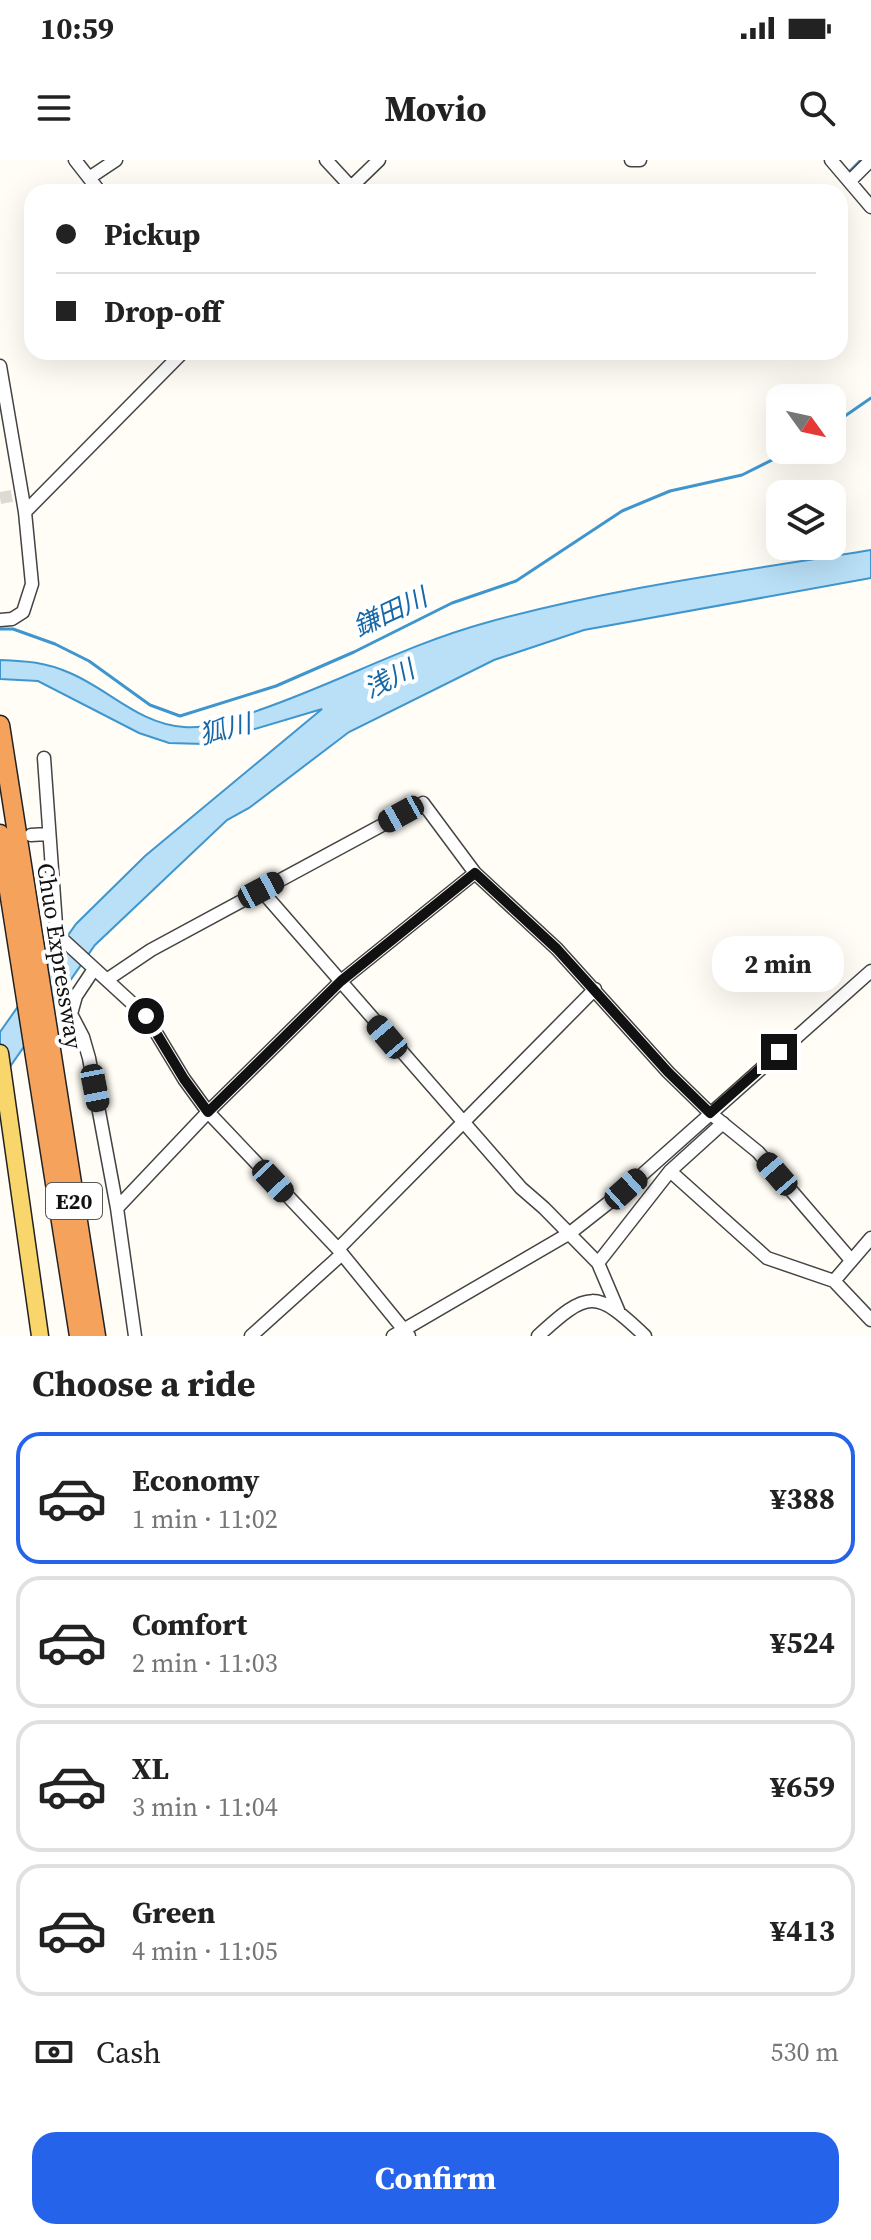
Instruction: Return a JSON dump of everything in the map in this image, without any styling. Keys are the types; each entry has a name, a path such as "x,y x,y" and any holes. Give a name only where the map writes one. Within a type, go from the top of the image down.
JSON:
{"highway":[{"name":"Chuo Expressway","path":"0,725 96,1336"},
{"name":"Chuo Expressway","path":"0,834 79,1336"}],"main road":[{"path":"0,1053 5,1084 4,1111 40,1336"}],"street":[{"path":"75,160 94,184"},
{"path":"89,178 116,160"},
{"path":"326,160 344,184"},
{"path":"355,184 379,160"},
{"path":"631,160 640,160"},
{"path":"831,160 871,207"},
{"path":"850,181 871,160"},
{"path":"25,512 175,360"},
{"path":"0,366 25,512 32,584 23,612 12,619 0,620"},
{"path":"44,758 56,925 61,938 146,1016 208,1112 340,1252 401,1334 570,1233 626,1189 871,971"},
{"path":"108,979 151,950 423,803 475,873 557,949 668,1072 710,1113 758,1152 851,1260"},
{"path":"31,835 48,834"},
{"path":"117,1208 208,1112 341,981 475,873"},
{"path":"261,890 521,1188 598,1263 618,1310"},
{"path":"91,966 71,1014 89,1058 117,1208 135,1336"},
{"path":"251,1336 340,1252 595,989"},
{"path":"598,1263 670,1171 723,1123"},
{"path":"670,1171 767,1258 834,1281 871,1320"},
{"path":"834,1281 871,1238"},
{"path":"538,1336 567,1309 589,1300 618,1310 645,1336"}],"water":[{"path":"871,550 871,578 584,630 494,660 349,732 249,808 227,820 95,945 0,1081 0,1032 76,924 145,856 322,709 204,744 169,743 139,733 38,681 0,679 0,660 61,669 139,713 168,725 205,726 265,708 429,641 485,623 628,590 725,573 808,560 846,560 846,554"}],"waterway":[{"path":"849,172 861,160"},
{"name":"鎌田川","path":"846,415 871,398"},
{"name":"鎌田川","path":"0,629 13,629 55,644 89,661 150,705 180,716 276,686 354,652 452,603 516,581 622,511 670,491 742,475 766,463"}],"tunnel":[{"path":"0,498 22,494"}],"route":[{"path":"146,1016 208,1112 341,981 475,873 557,949 668,1072 710,1113 779,1052"}],"water label":[{"name":"浅川","path":"389,679"},
{"name":"狐川","path":"225,729"}]}
